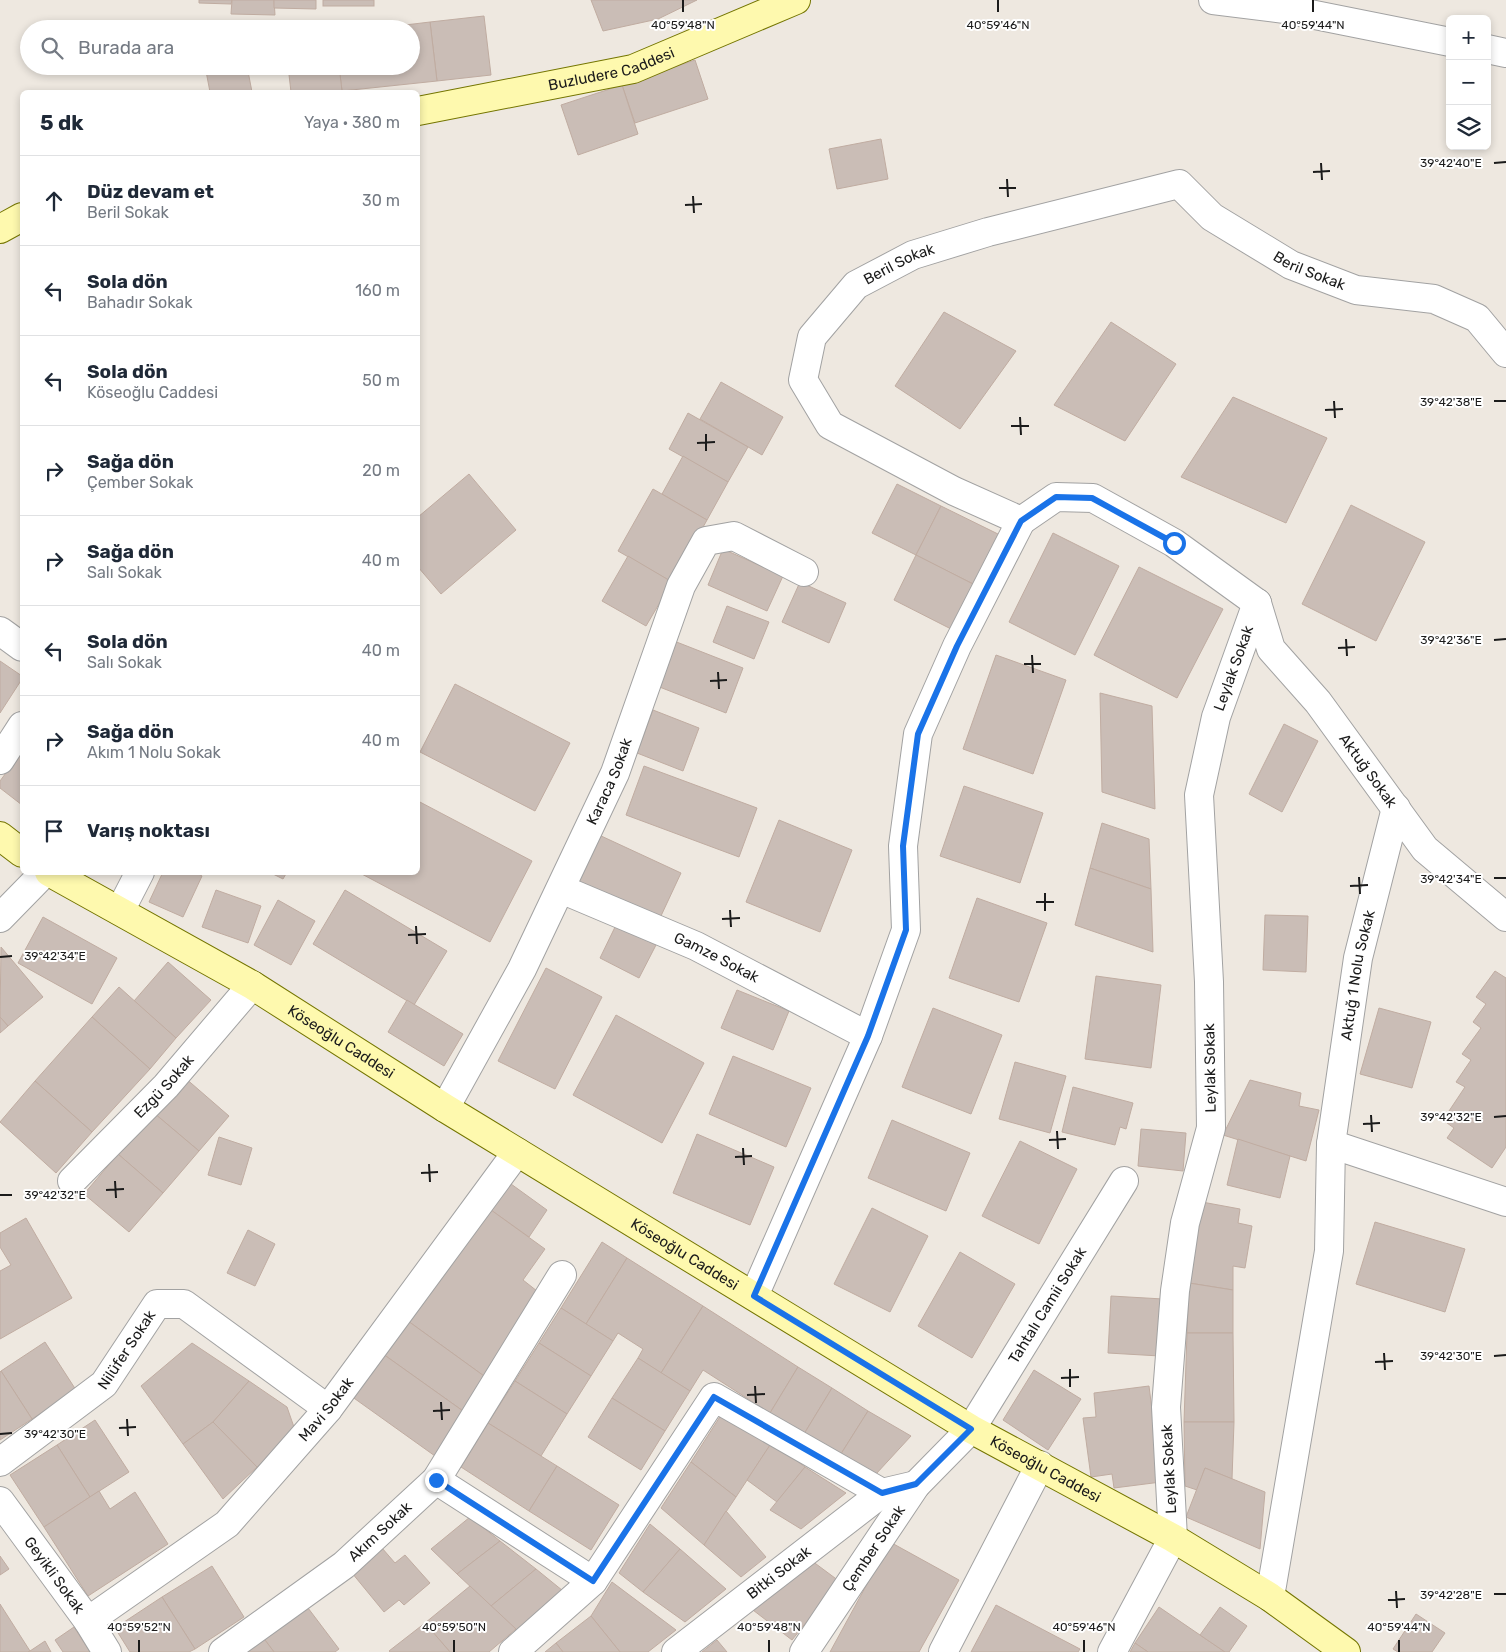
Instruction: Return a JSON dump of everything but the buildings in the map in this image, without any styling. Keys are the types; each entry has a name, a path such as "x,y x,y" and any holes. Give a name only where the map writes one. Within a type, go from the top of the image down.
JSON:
{"street":[{"name":"Buzludere Caddesi","path":"420,111 633,69 796,0"},
{"path":"1213,0 1285,9 1446,41"},
{"path":"1491,50 1506,53"},
{"name":"Beril Sokak","path":"1021,521 954,491 830,425 803,380 812,337 856,285 912,255 979,234 1179,184 1212,217 1291,265 1356,290 1434,299 1477,318 1506,353"},
{"path":"0,228 20,218"},
{"path":"754,1296 868,1036 906,930 903,846 918,734 957,646 1021,521 1056,497 1092,498 1174,543 1257,603"},
{"name":"Karaca Sokak","path":"445,1108 522,969 615,773 681,586 706,542 734,536 804,572"},
{"name":"Aktuğ Sokak","path":"1257,603 1271,649 1318,702 1425,849 1506,917"},
{"name":"Leylak Sokak","path":"1173,1538 1166,1407 1175,1290 1186,1222 1211,1128 1209,982 1199,795 1216,717 1257,603"},
{"path":"0,631 20,646"},
{"path":"0,760 20,729"},
{"name":"Aktuğ 1 Nolu Sokak","path":"1270,1597 1329,1251 1331,1144 1358,958 1396,808"},
{"path":"0,836 20,851"},
{"path":"0,918 42,875"},
{"name":"Köseoğlu Caddesi","path":"54,875 252,985 445,1108 971,1429 1173,1538 1270,1597 1346,1652"},
{"path":"120,911 138,875"},
{"name":"Gamze Sokak","path":"561,889 696,946 868,1036"},
{"name":"Ezgü Sokak","path":"72,1181 166,1086 252,985"},
{"path":"1331,1144 1506,1202"},
{"name":"Mavi Sokak","path":"88,1621 227,1524 328,1409 517,1152"},
{"name":"Tahtalı Camii Sokak","path":"971,1429 1124,1181"},
{"name":"Akım Sokak","path":"223,1652 344,1565 436,1480 562,1275"},
{"name":"Nilüfer Sokak","path":"0,1462 104,1384 157,1304 184,1304 328,1409"},
{"path":"513,1652 593,1581 714,1397 882,1493 916,1484"},
{"name":"Çember Sokak","path":"804,1652 916,1484 971,1429"},
{"path":"942,1652 1040,1465"},
{"path":"436,1480 593,1581"},
{"name":"Bitki Sokak","path":"676,1652 882,1493"},
{"name":"Geyikli Sokak","path":"0,1501 88,1621 107,1652"},
{"path":"1112,1652 1173,1538"}],"route":[{"path":"436,1480 593,1581 714,1397 882,1493 916,1484 971,1429 754,1296 868,1036 906,930 903,846 918,734 957,646 1021,521 1056,497 1092,498 1174,543"}]}
